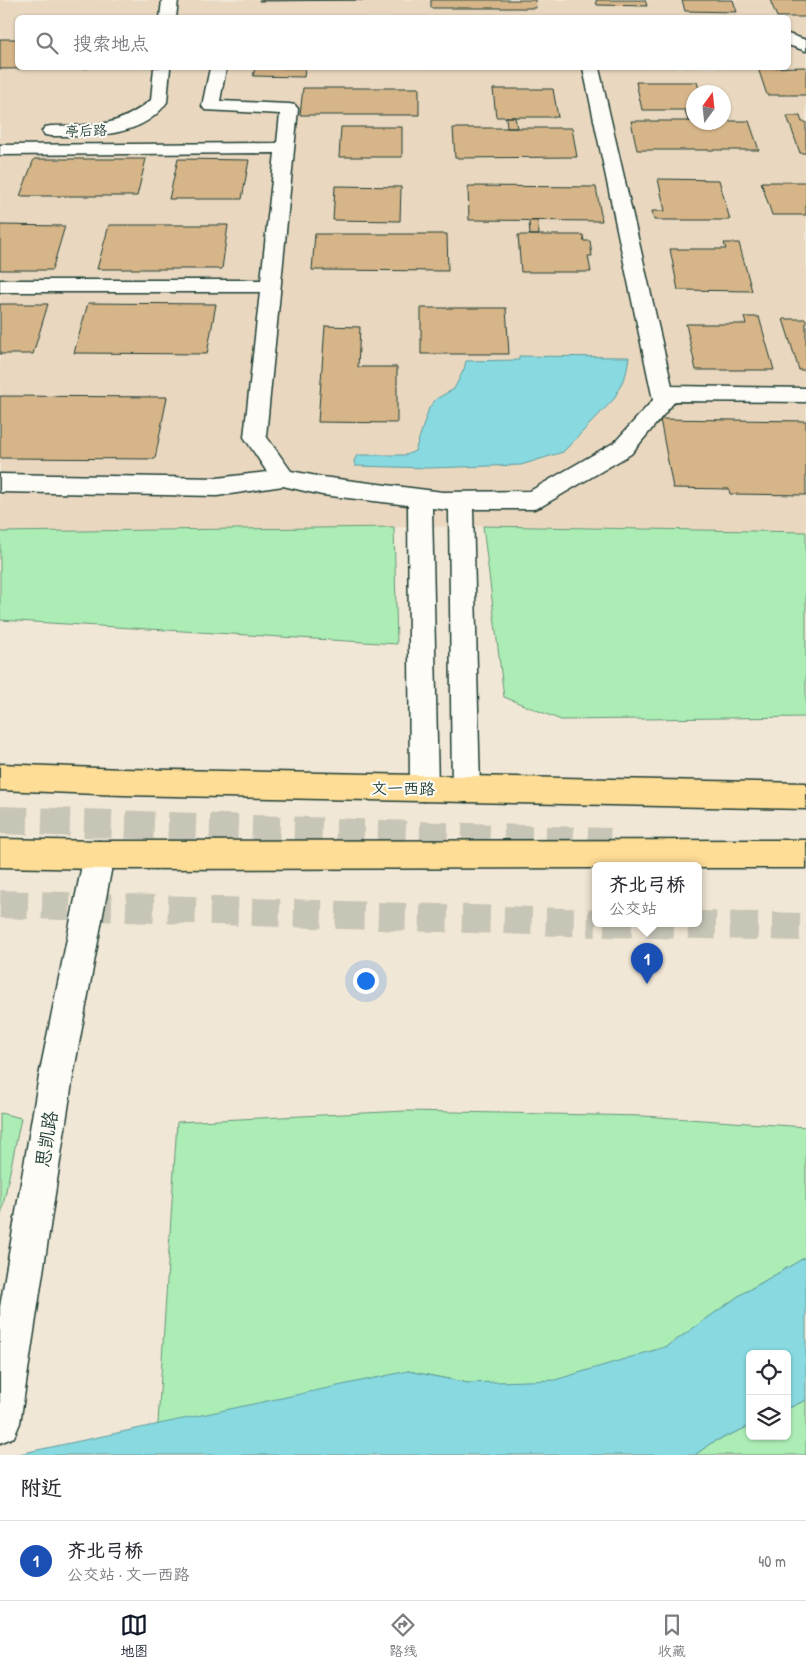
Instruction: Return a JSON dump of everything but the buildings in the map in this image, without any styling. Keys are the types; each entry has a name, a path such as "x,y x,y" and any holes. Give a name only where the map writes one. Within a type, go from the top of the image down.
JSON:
{"main road":[{"name":"文一西路","path":"0,777 122,782 806,796"},
{"path":"0,853 99,855 806,854"}],"street":[{"path":"168,15 170,0"},
{"path":"791,40 806,46"},
{"name":"亭后路","path":"39,131 113,130 142,117 158,102 162,70"},
{"path":"218,70 211,106 289,109 254,437 283,478"},
{"path":"0,482 217,486 283,478 322,486 420,498 461,501 534,500 623,448 664,401 591,70"},
{"path":"0,150 285,148"},
{"path":"0,286 271,286"},
{"path":"662,393 806,395"},
{"path":"420,498 424,788"},
{"path":"461,501 466,789"},
{"name":"思凯路","path":"0,1423 56,1076 99,855"}],"shaded area":[{"path":"0,0 806,0 806,532 483,526 0,532"}],"green space":[{"path":"483,526 806,532 806,717 561,720 504,697"},
{"path":"394,527 397,644 0,620 0,532"},
{"path":"406,1111 643,1116 806,1127 806,1257 740,1295 668,1346 555,1381 468,1383 408,1371 156,1455 177,1122"},
{"path":"0,1113 21,1118 0,1220"},
{"path":"806,1400 806,1455 695,1455 711,1443 746,1428 746,1440 791,1440 791,1407"}],"water":[{"path":"519,356 629,357 626,374 614,399 563,452 521,465 430,468 355,466 354,461 357,455 406,455 415,451 429,408 436,399 454,389 466,361 519,360"},
{"path":"806,1257 806,1400 791,1407 791,1350 746,1350 746,1428 711,1443 695,1455 14,1455 408,1371 468,1383 555,1380 668,1346 740,1295"}],"tunnel":[{"path":"0,820 610,842"},
{"path":"0,904 592,923"},
{"path":"702,925 806,927"}],"place":[{"name":"齐北弓桥","path":"647,984"}]}
